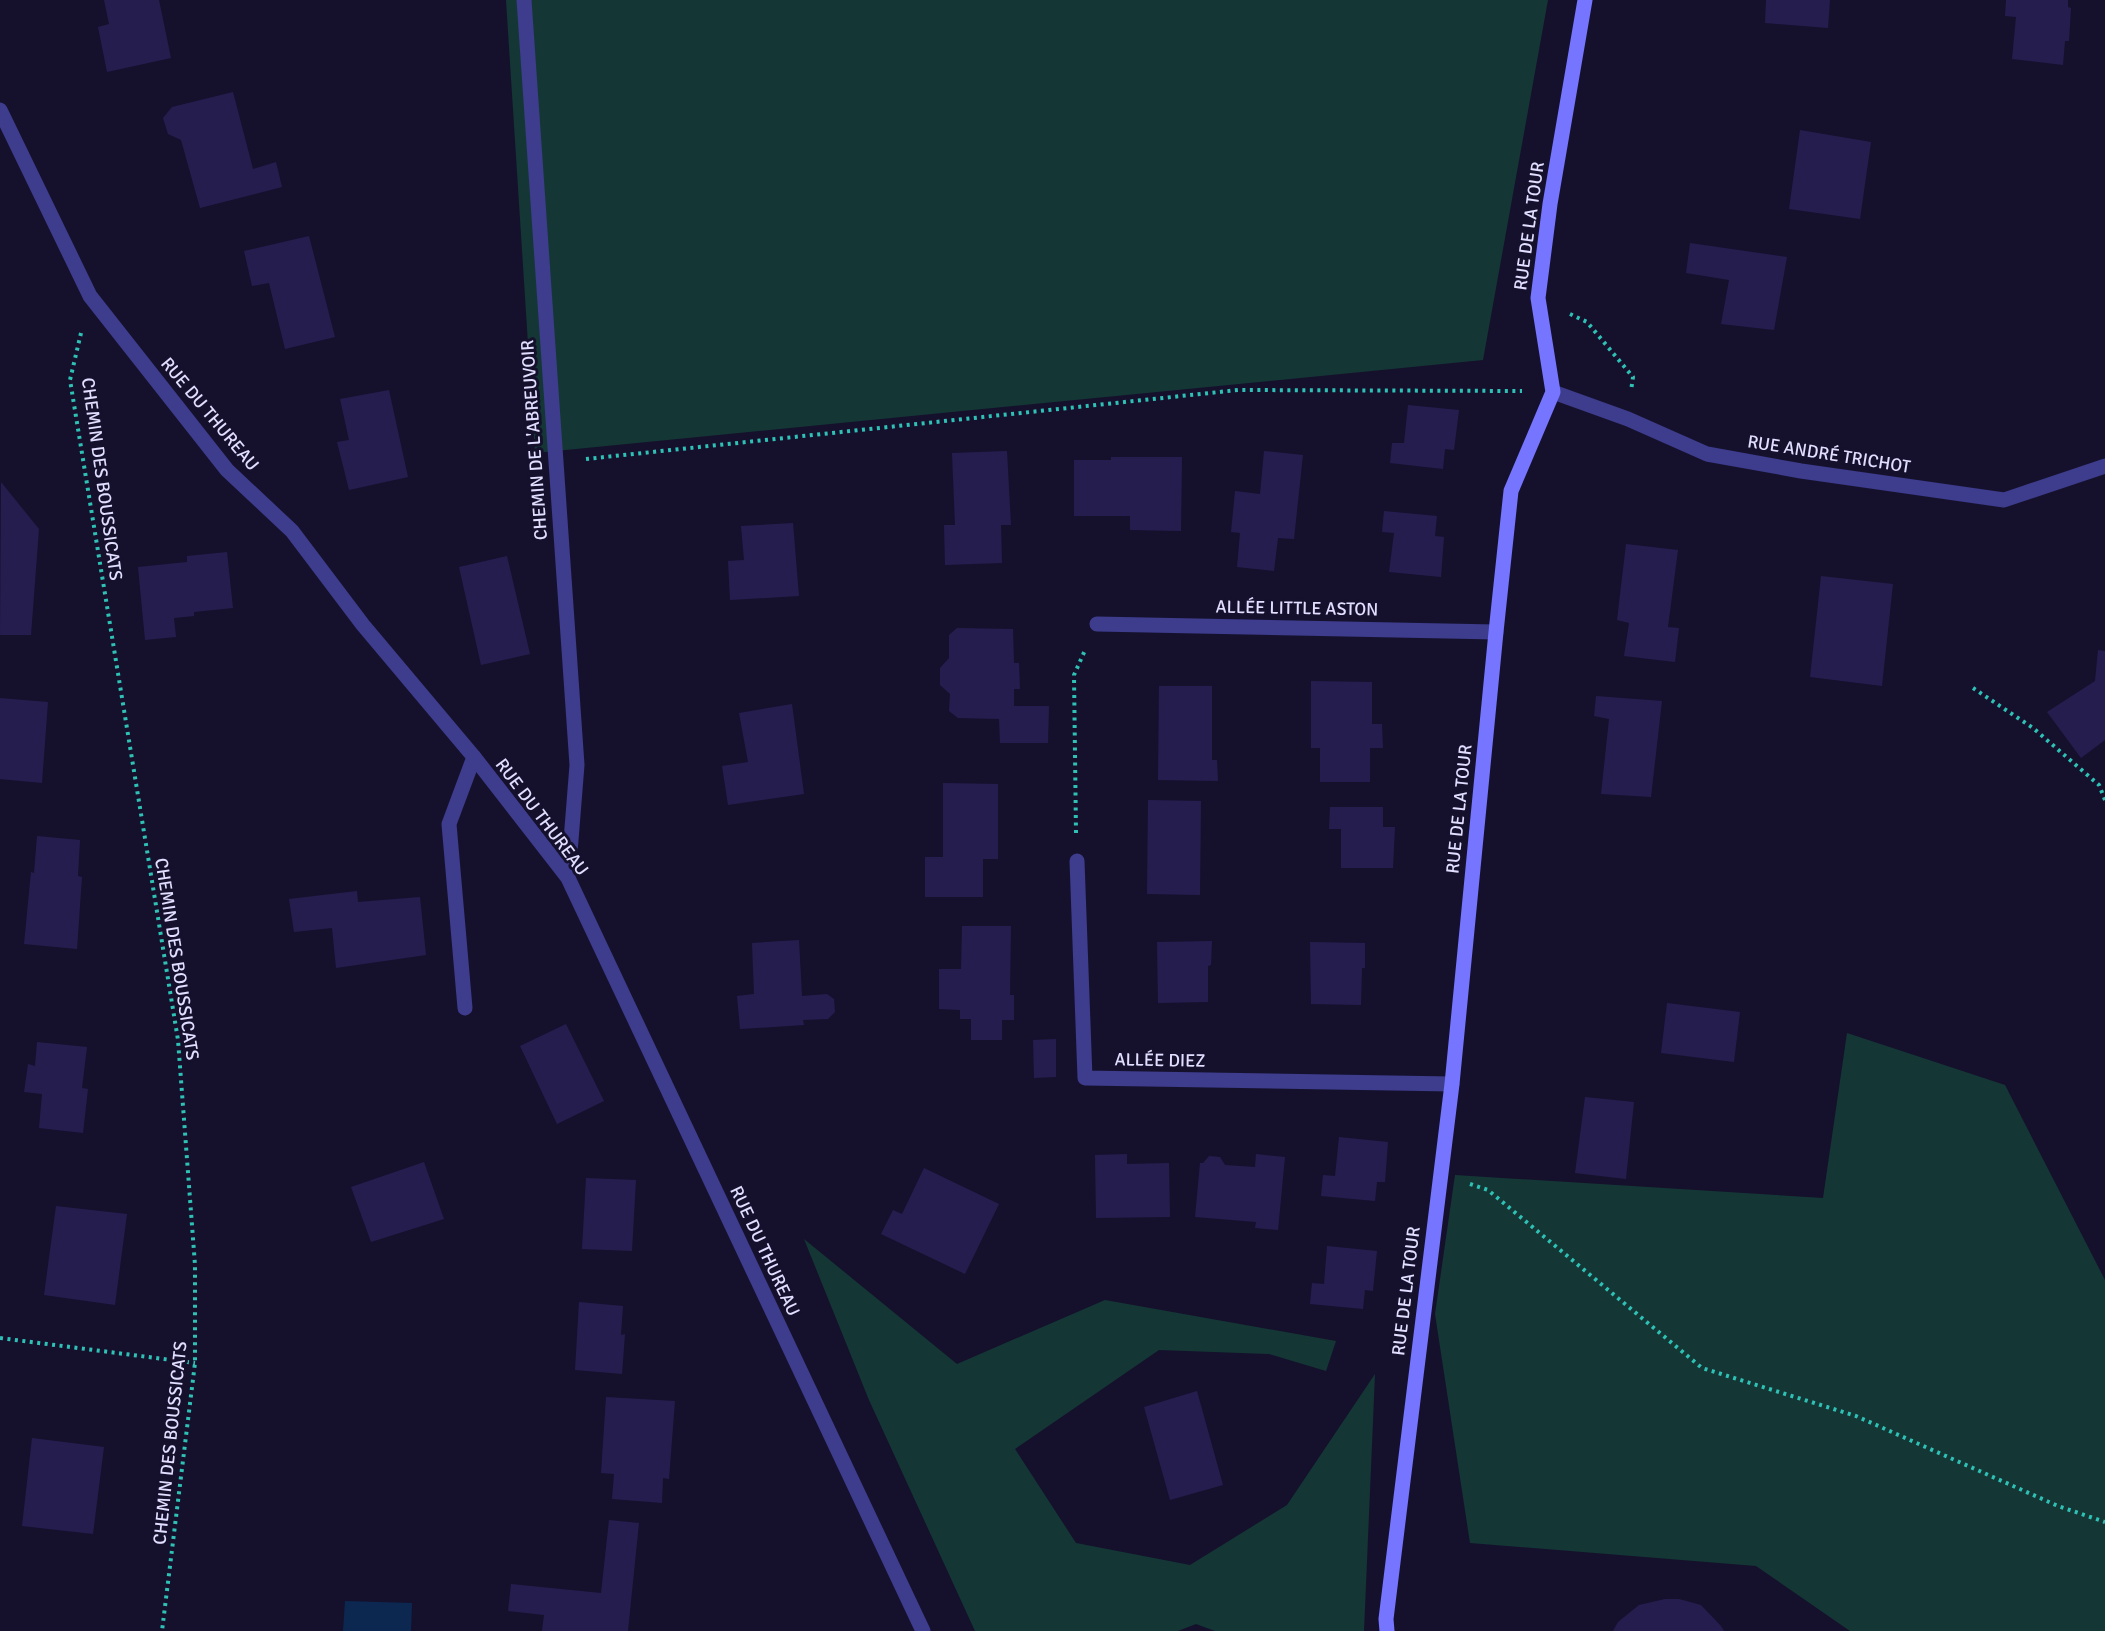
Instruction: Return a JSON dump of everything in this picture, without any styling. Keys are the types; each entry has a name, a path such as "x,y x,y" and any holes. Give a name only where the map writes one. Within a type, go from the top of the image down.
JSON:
{"street":[{"name":"CHEMIN DE L'ABREUVOIR","path":"524,0 576,765 568,878"},
{"name":"RUE DE LA TOUR","path":"1387,1631 1386,1619 1452,1084 1511,491 1553,392 1538,298 1549,210 1585,0"},
{"name":"RUE DU THUREAU","path":"0,110 90,296 227,470 292,531 363,625 474,757 568,878 923,1631"},
{"name":"RUE ANDRÉ TRICHOT","path":"1553,392 1628,419 1707,454 1801,471 2004,500 2105,465"},
{"name":"ALLÉE LITTLE ASTON","path":"1097,624 1496,632"},
{"path":"465,1008 449,824 474,757"},
{"name":"ALLÉE DIEZ","path":"1077,861 1085,1078 1452,1084"}],"path":[{"name":"CHEMIN DES BOUSSICATS","path":"90,296 70,380 178,1040 195,1265 195,1363 162,1631"},
{"path":"1538,298 1587,322 1633,377 1628,419"},
{"path":"555,463 1238,390 1553,392"},
{"path":"1077,861 1074,675 1097,624"},
{"path":"1973,688 2033,728 2099,785 2105,800"},
{"path":"1440,1175 1488,1190 1702,1368 1856,1416 2058,1506 2105,1521"},
{"path":"0,1338 195,1363"}],"green space":[{"path":"506,0 1548,0 1483,360 535,453"},
{"path":"1847,1033 2005,1085 2105,1280 2105,1631 1850,1631 1756,1566 1470,1543 1435,1314 1455,1175 1823,1198"},
{"path":"804,1239 957,1364 1105,1300 1336,1341 1326,1371 1269,1354 1159,1350 1015,1449 1076,1543 1190,1565 1287,1505 1375,1374 1364,1631 1215,1631 1196,1624 1178,1631 975,1631 869,1400"}],"water":[{"path":"345,1601 412,1603 411,1631 343,1631"}],"building":[{"path":"104,0 159,0 171,58 107,72 98,27 109,24"},
{"path":"1766,0 1830,0 1828,28 1765,23"},
{"path":"2006,0 2068,0 2068,7 2071,8 2069,41 2065,41 2063,65 2012,59 2016,17 2005,16"},
{"path":"233,92 253,169 276,162 282,187 200,208 181,140 168,134 163,118 172,107"},
{"path":"1800,130 1871,142 1860,219 1789,209"},
{"path":"309,236 335,337 285,349 269,283 252,286 244,251"},
{"path":"1690,243 1787,257 1774,330 1721,324 1729,280 1686,273"},
{"path":"389,390 408,477 349,490 337,442 349,440 340,399"},
{"path":"1408,405 1459,410 1454,450 1445,449 1443,469 1390,463 1392,443 1404,443"},
{"path":"1007,451 1011,525 1001,525 1002,563 945,565 944,525 955,525 952,453"},
{"path":"1264,451 1303,455 1294,539 1278,538 1274,571 1237,567 1240,533 1231,532 1235,491 1260,494"},
{"path":"1111,457 1182,457 1181,531 1130,530 1130,516 1074,516 1074,460 1111,460"},
{"path":"1,482 39,529 31,635 0,635"},
{"path":"1384,511 1437,516 1435,536 1444,537 1441,577 1389,572 1394,533 1382,532"},
{"path":"793,523 799,596 730,600 728,561 744,560 741,526"},
{"path":"1626,544 1678,550 1668,627 1679,628 1675,662 1624,656 1629,623 1617,620"},
{"path":"227,552 233,608 194,612 194,616 174,618 176,637 145,640 138,567 187,562 187,556"},
{"path":"507,556 530,654 481,665 459,567"},
{"path":"1821,576 1893,584 1882,686 1810,677"},
{"path":"957,628 1013,629 1014,663 1019,663 1020,689 1014,689 1014,706 1049,706 1048,743 1000,743 999,719 958,718 949,711 950,694 940,685 940,668 949,658 949,635"},
{"path":"2098,650 2105,651 2105,740 2081,758 2047,712 2095,681"},
{"path":"1311,681 1372,682 1372,724 1382,724 1383,748 1370,748 1370,782 1320,782 1320,748 1311,748"},
{"path":"1159,686 1212,686 1212,760 1217,760 1218,781 1158,780"},
{"path":"1596,696 1662,701 1651,797 1601,794 1609,719 1594,716"},
{"path":"0,698 48,702 42,783 0,779"},
{"path":"792,704 804,794 728,805 722,766 748,762 739,713"},
{"path":"943,783 998,784 998,859 983,859 983,897 925,897 925,857 943,857"},
{"path":"1148,800 1201,801 1200,895 1147,894"},
{"path":"1330,807 1383,807 1383,827 1395,827 1393,868 1341,868 1341,829 1329,829"},
{"path":"37,836 80,840 78,876 82,877 77,949 24,944"},
{"path":"357,891 358,902 420,897 426,955 336,968 332,928 294,932 289,899"},
{"path":"962,926 1011,926 1010,995 1014,995 1014,1020 1002,1020 1002,1040 971,1040 971,1019 960,1019 960,1010 939,1009 939,969 961,969"},
{"path":"799,940 802,996 827,994 834,999 835,1012 828,1019 803,1020 804,1025 740,1029 737,996 754,994 752,943"},
{"path":"1212,941 1211,965 1208,966 1208,1002 1158,1003 1157,942"},
{"path":"1310,942 1365,943 1361,1005 1311,1004"},
{"path":"1667,1003 1740,1012 1734,1062 1661,1053"},
{"path":"566,1024 604,1101 557,1124 520,1046"},
{"path":"1056,1039 1056,1077 1034,1078 1033,1040"},
{"path":"37,1042 87,1047 82,1088 88,1089 83,1133 39,1128 42,1094 24,1092 28,1064 35,1066"},
{"path":"1585,1097 1634,1102 1626,1179 1575,1173"},
{"path":"1339,1137 1388,1142 1385,1182 1377,1182 1375,1201 1321,1196 1323,1175 1335,1176"},
{"path":"1127,1154 1127,1164 1169,1163 1170,1217 1096,1218 1095,1155"},
{"path":"1256,1154 1285,1157 1278,1230 1255,1228 1256,1222 1195,1217 1200,1163 1203,1163 1209,1156 1220,1157 1225,1165 1255,1167"},
{"path":"424,1162 444,1219 371,1242 351,1187"},
{"path":"924,1168 999,1204 965,1274 881,1234 893,1210 902,1214"},
{"path":"586,1178 636,1180 632,1251 582,1249"},
{"path":"56,1206 127,1214 115,1305 44,1295"},
{"path":"1327,1246 1377,1251 1373,1291 1365,1290 1363,1309 1310,1304 1312,1283 1324,1284"},
{"path":"579,1302 623,1306 621,1335 625,1334 622,1374 575,1370"},
{"path":"1197,1391 1223,1485 1170,1500 1144,1407"},
{"path":"606,1397 675,1401 669,1479 663,1478 662,1503 612,1499 614,1474 601,1473"},
{"path":"32,1438 104,1447 93,1534 22,1526"},
{"path":"609,1520 639,1523 628,1631 542,1631 544,1615 508,1611 511,1584 601,1593"},
{"path":"1665,1599 1679,1599 1701,1605 1724,1631 1613,1631 1618,1622 1639,1605"}]}
